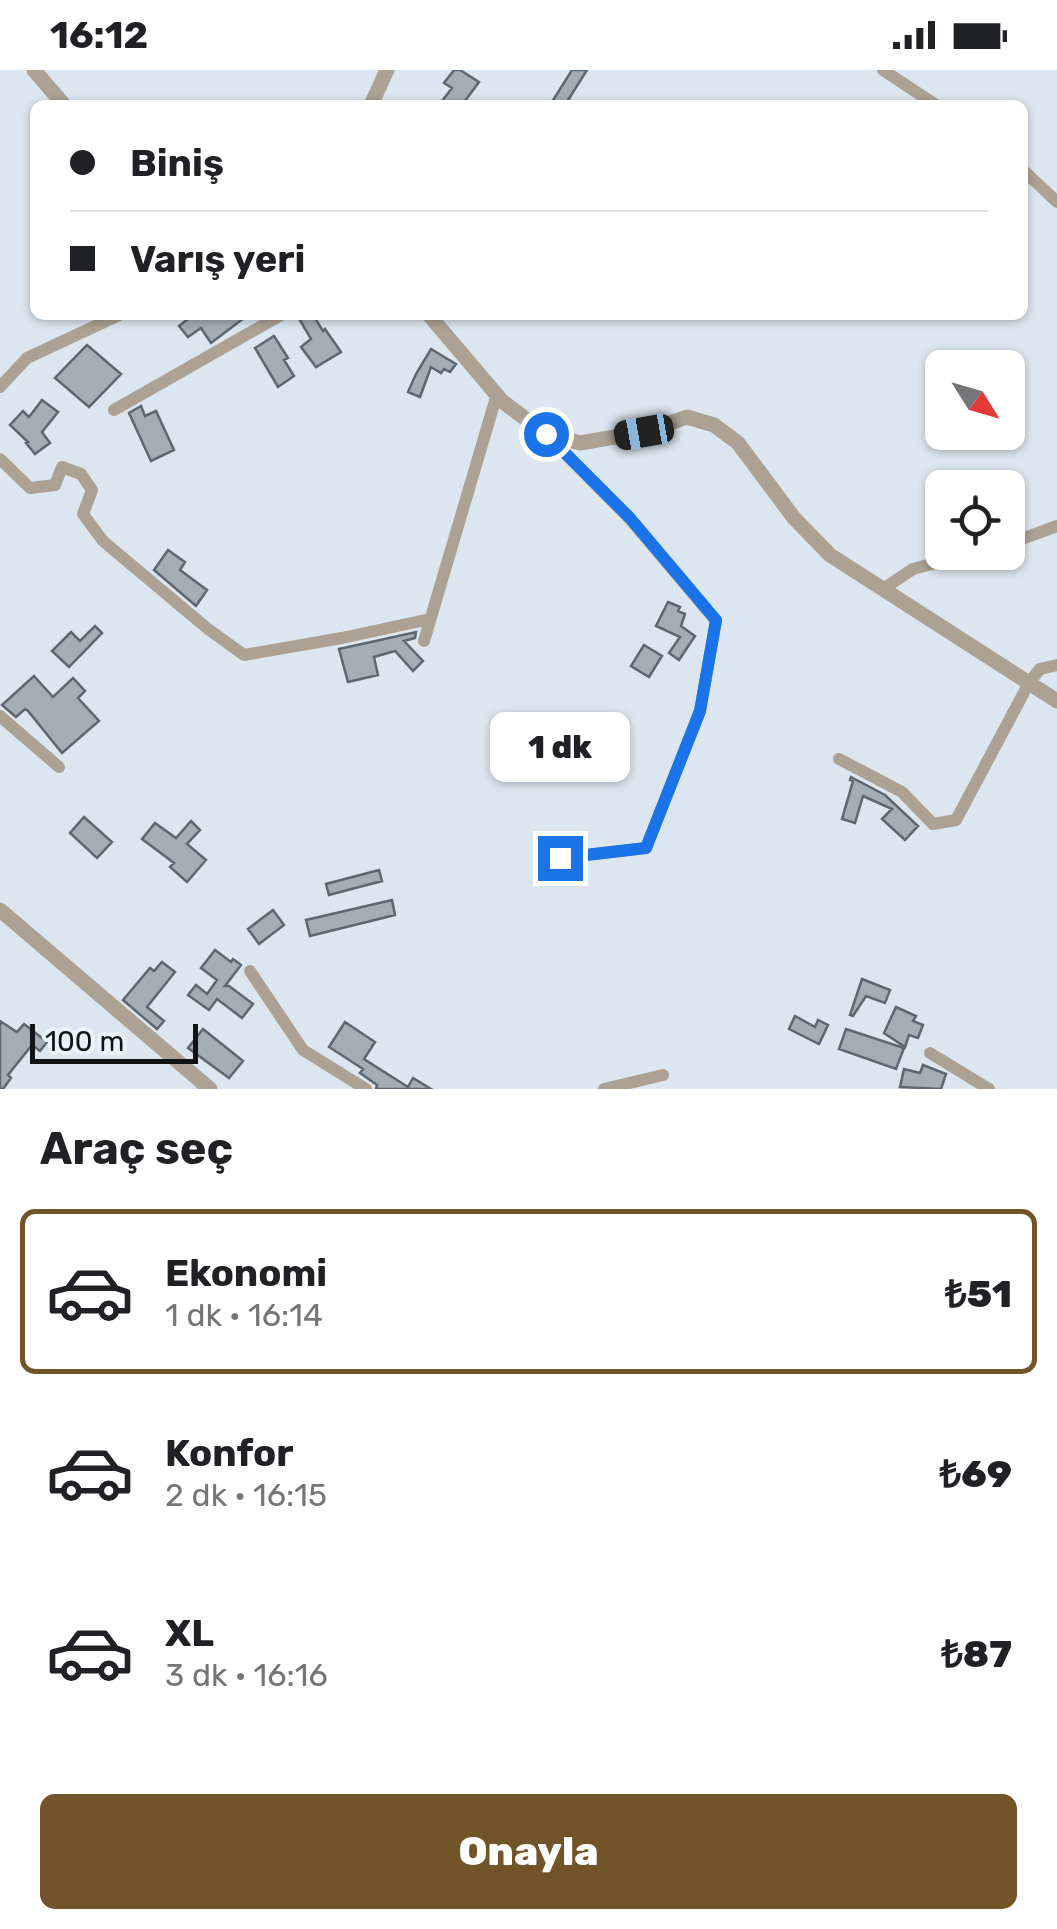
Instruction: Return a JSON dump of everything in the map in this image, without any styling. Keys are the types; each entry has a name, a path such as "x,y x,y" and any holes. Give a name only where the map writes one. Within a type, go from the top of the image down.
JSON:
{"street":[{"path":"34,70 60,100"},
{"path":"373,100 387,70"},
{"path":"883,70 928,100"},
{"path":"1028,175 1057,202"},
{"path":"0,387 28,358 108,320"},
{"path":"114,410 272,320"},
{"path":"433,320 502,401 546,434 630,518 716,620 700,711 646,848 560,858"},
{"path":"424,642 497,394"},
{"path":"546,434 580,443 644,432 687,418 714,425 738,443 794,518 830,555 1057,701"},
{"path":"0,460 30,488 55,485 62,467 82,474 92,490 83,514 103,541 244,655 430,619"},
{"path":"1025,538 1057,526"},
{"path":"884,589 925,566"},
{"path":"839,758 902,792 933,824 956,820 1029,683 1040,670 1057,665"},
{"path":"0,716 59,768"},
{"path":"0,910 210,1089"},
{"path":"250,971 303,1050 366,1089"},
{"path":"930,1053 989,1089"},
{"path":"604,1089 663,1075"}],"building":[{"path":"454,70 479,82 466,100 443,100 452,88 444,83"},
{"path":"572,70 587,70 568,100 553,100"},
{"path":"187,320 241,320 211,343 201,328 188,337 179,326"},
{"path":"300,320 316,320 341,352 316,367 301,347 311,339"},
{"path":"274,336 294,376 278,387 255,348"},
{"path":"87,345 121,374 89,407 55,378"},
{"path":"431,349 456,364 450,372 444,369 441,373 431,367 420,397 408,392"},
{"path":"42,400 58,412 42,432 50,443 35,454 10,425 23,411 29,417"},
{"path":"141,406 145,416 156,411 174,450 151,461 129,413"},
{"path":"168,550 185,562 180,570 207,590 196,606 154,570"},
{"path":"668,602 680,607 678,611 685,614 681,626 695,636 679,660 669,653 680,637 656,626"},
{"path":"95,626 102,633 69,667 52,651 71,632 80,641"},
{"path":"416,632 415,638 404,641 423,661 413,671 395,651 374,657 378,675 348,682 339,649"},
{"path":"644,645 662,656 649,677 631,666"},
{"path":"34,676 53,697 73,678 85,691 78,698 99,721 62,753 28,711 25,709 16,717 2,705"},
{"path":"851,777 885,795 918,826 905,840 882,819 892,809 863,796 855,823 842,819"},
{"path":"84,817 112,842 97,858 70,833"},
{"path":"191,821 200,830 187,844 206,860 187,882 170,867 174,863 142,839 155,823 176,838"},
{"path":"379,870 382,881 329,895 326,884"},
{"path":"392,900 395,915 310,936 306,920"},
{"path":"273,910 284,925 259,944 248,929"},
{"path":"215,950 241,965 225,986 253,1004 242,1018 217,999 209,1010 188,995 196,985 207,994 217,980 201,968"},
{"path":"162,962 175,972 147,1007 164,1021 157,1029 123,1000 150,968 154,971"},
{"path":"862,979 890,990 885,1003 866,996 853,1016 850,1015"},
{"path":"896,1007 916,1016 913,1021 923,1025 918,1038 909,1035 905,1047 884,1033"},
{"path":"795,1016 815,1027 818,1020 828,1025 819,1044 789,1029"},
{"path":"0,1021 17,1032 24,1024 47,1042 40,1051 32,1045 8,1075 11,1078 3,1089 0,1089"},
{"path":"345,1022 375,1042 364,1059 408,1087 413,1078 431,1089 376,1089 377,1085 360,1073 363,1069 329,1047"},
{"path":"203,1029 243,1061 229,1078 188,1048"},
{"path":"846,1029 904,1048 896,1069 839,1049"},
{"path":"923,1065 946,1074 941,1089 900,1087 904,1069 920,1073"}],"route":[{"path":"546,434 630,518 716,620 700,711 646,848 560,858"}]}
